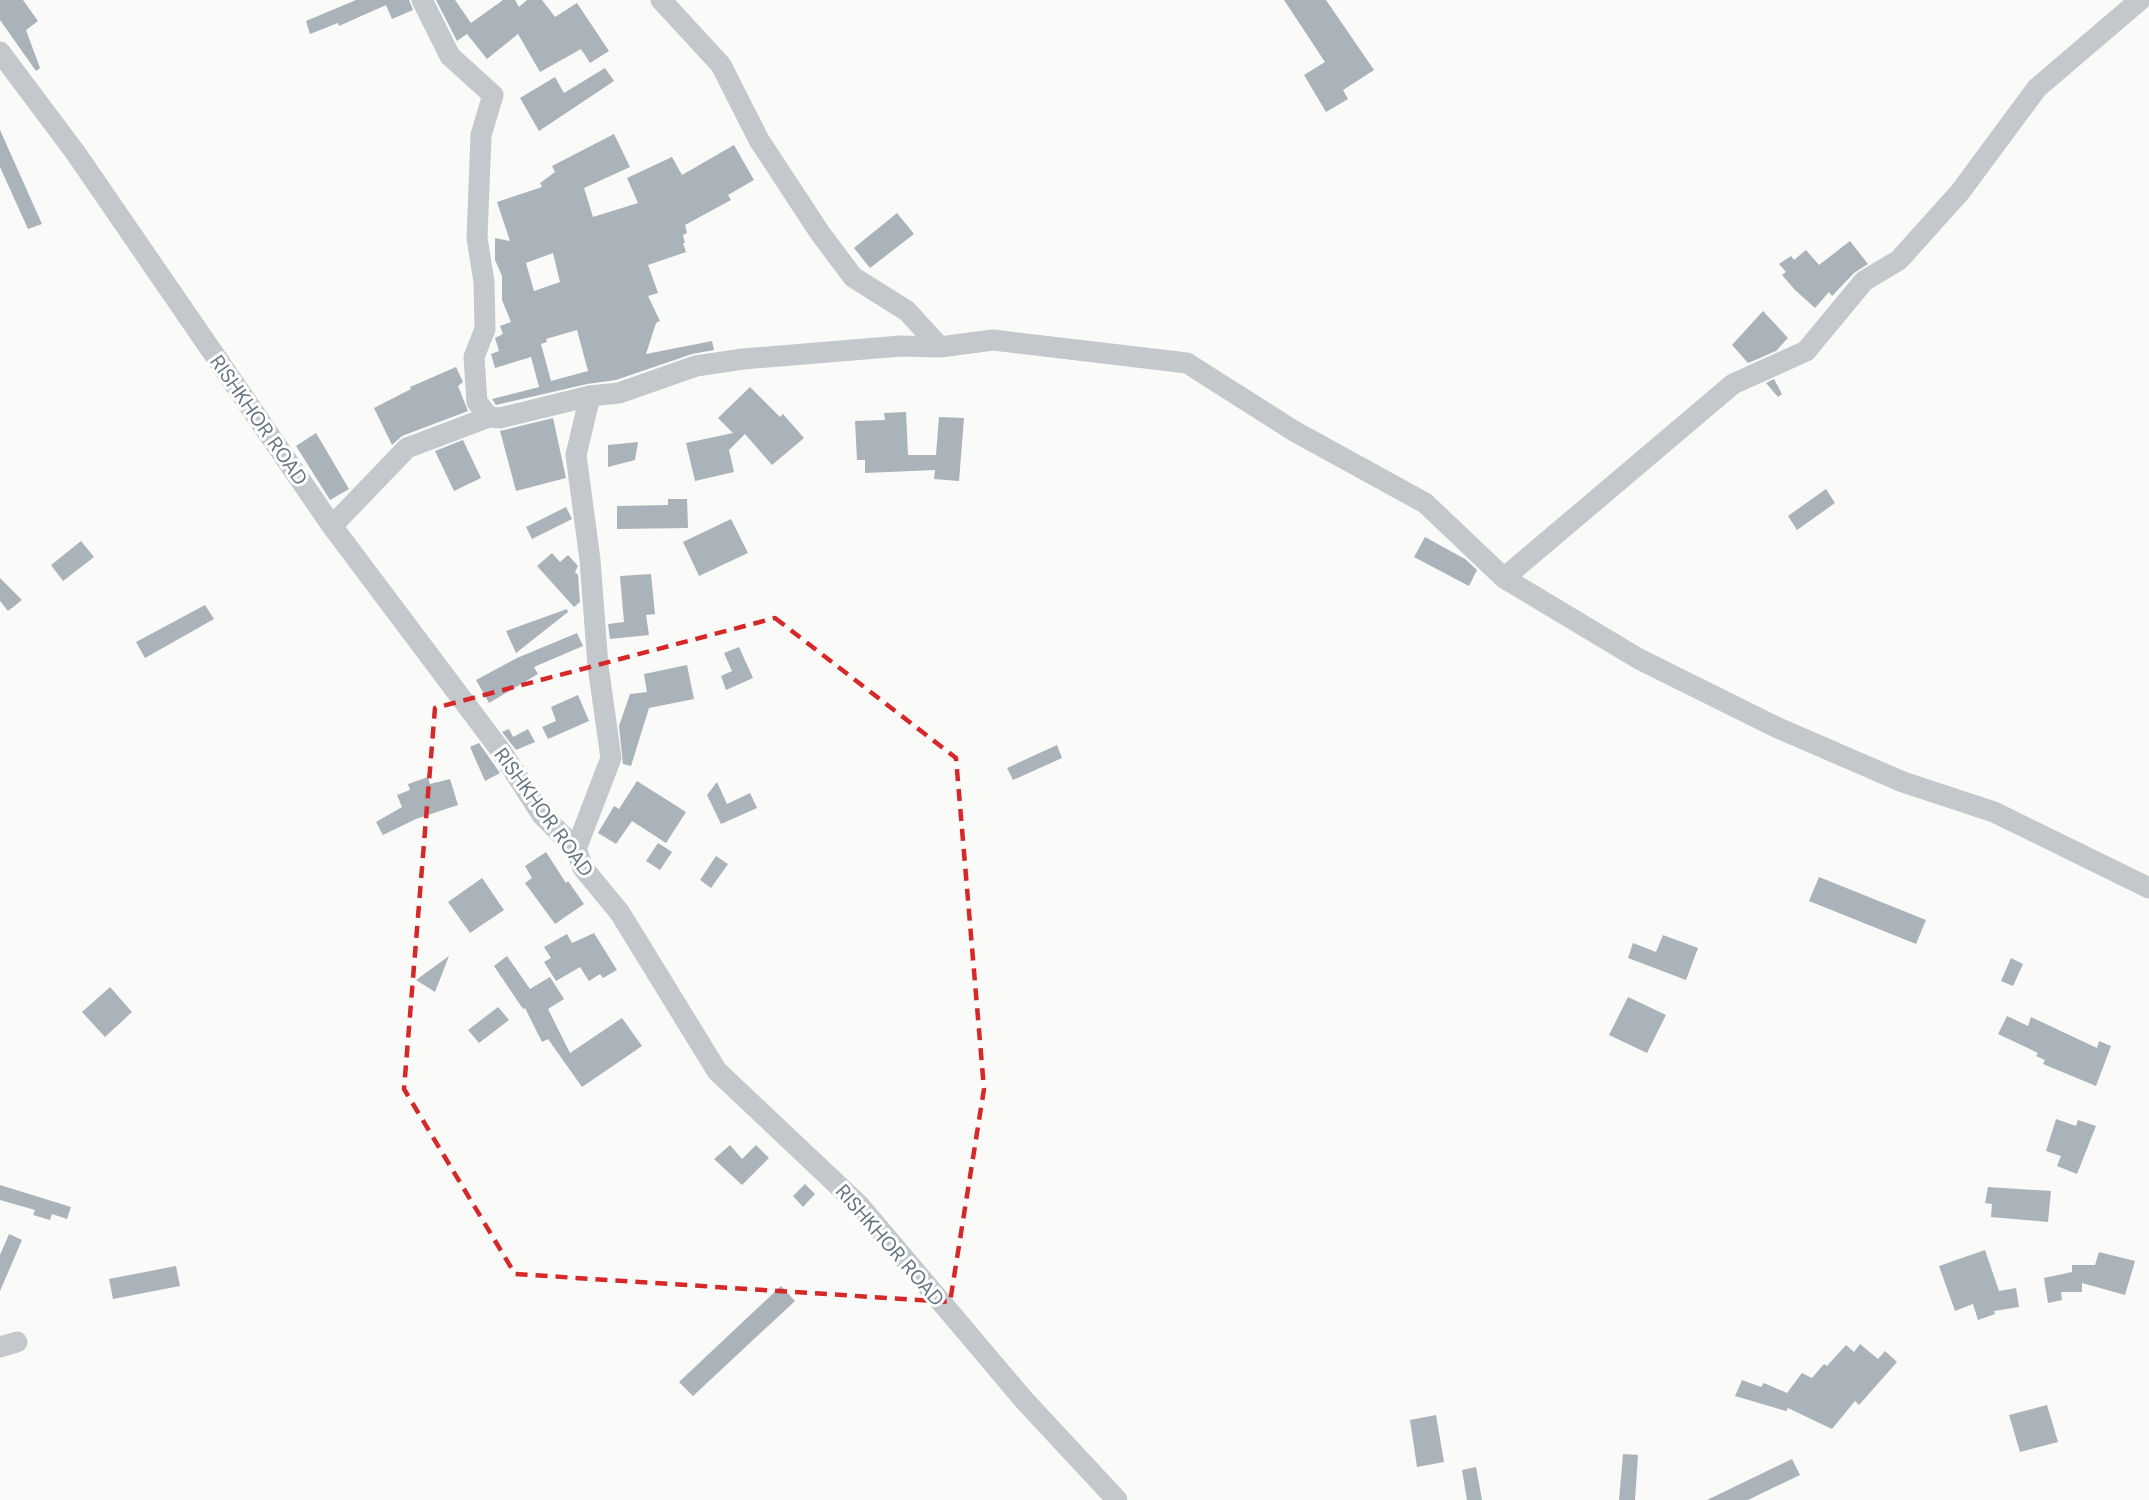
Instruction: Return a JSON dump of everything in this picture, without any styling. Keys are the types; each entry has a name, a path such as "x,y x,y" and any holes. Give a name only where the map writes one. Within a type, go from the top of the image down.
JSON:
{"street":[{"path":"422,0 450,56 493,95 482,135 477,238 484,282 485,329 474,357 477,402 489,417"},
{"path":"661,0 721,65 759,140 820,233 853,277 907,311 940,346"},
{"path":"1504,578 1733,384 1806,351 1864,281 1899,260 1960,192 2037,88 2140,0"},
{"name":"RISHKHOR ROAD","path":"0,52 75,152 332,526 501,751 542,815 576,849 583,868 620,913 717,1071 860,1206 1024,1400 1117,1500"},
{"path":"332,526 408,448 489,417 500,418 590,396 619,393 708,364 993,340 1187,363 1294,431 1425,503 1504,578 1640,659 1778,728 1903,782 1994,812 2149,888"},
{"path":"576,849 611,758 598,666 590,560 576,455 590,396"}],"highlighted area":[{"path":"775,618 956,758 984,1089 950,1302 515,1274 404,1089 435,708"}],"building":[{"path":"0,0 23,0 38,21 26,30 40,68 36,71 0,20"},
{"path":"356,0 409,0 413,10 392,19 386,5 339,26 338,23 310,34 306,21"},
{"path":"436,0 455,0 471,23 503,0 515,0 519,7 527,0 542,0 555,17 577,3 609,51 590,63 581,49 540,72 518,34 487,59 467,34 457,41"},
{"path":"1284,0 1326,0 1374,70 1343,90 1348,99 1326,112 1304,75 1325,62"},
{"path":"605,68 614,81 539,131 520,98 555,77 564,93"},
{"path":"0,130 42,224 28,229 0,167"},
{"path":"614,134 630,167 584,188 593,217 638,203 627,178 672,157 682,175 734,145 754,180 728,195 731,200 685,225 687,233 683,235 685,243 683,243 686,252 648,265 658,293 648,296 660,321 656,323 646,354 712,341 714,350 692,354 616,380 587,384 496,405 492,399 539,387 531,357 495,368 491,354 499,351 495,338 503,334 500,326 511,322 502,300 502,276 495,260 495,238 510,241 497,202 542,187 540,183 555,172 552,166","holes":["553,253 560,282 534,291 526,263","577,330 588,371 551,381 541,344 547,342 546,339"]},
{"path":"897,213 914,234 870,268 854,248"},
{"path":"1850,241 1868,264 1854,273 1832,296 1829,292 1815,308 1782,275 1786,272 1779,264 1791,256 1794,260 1806,250 1819,265"},
{"path":"1763,311 1788,338 1776,351 1748,363 1732,345"},
{"path":"456,367 463,382 458,386 468,411 402,436 392,445 374,408 411,389 410,387"},
{"path":"1774,379 1782,394 1778,397 1766,383"},
{"path":"750,387 780,417 783,414 804,438 772,465 745,434 729,450 734,472 695,481 686,443 733,433 718,418"},
{"path":"906,412 908,455 936,455 939,417 964,418 959,481 934,479 935,470 865,473 865,460 857,460 855,421 885,420 884,413"},
{"path":"553,418 566,478 516,491 500,431"},
{"path":"316,433 349,489 330,500 296,446"},
{"path":"463,440 481,478 454,491 435,451"},
{"path":"638,442 635,460 608,467 608,445"},
{"path":"1826,489 1835,503 1797,530 1788,516"},
{"path":"668,499 687,499 688,528 617,529 617,506 668,505"},
{"path":"566,507 572,519 532,539 526,527"},
{"path":"731,519 748,553 699,576 683,542"},
{"path":"1425,537 1465,559 1477,570 1469,586 1414,557"},
{"path":"81,541 94,557 63,581 51,565"},
{"path":"552,553 560,562 568,555 578,566 575,572 578,575 580,602 574,607 537,566"},
{"path":"651,574 655,614 646,615 649,635 610,639 608,624 624,622 620,576"},
{"path":"0,578 22,600 8,611 0,601"},
{"path":"205,605 214,619 145,658 136,642"},
{"path":"567,609 568,612 516,653 506,631"},
{"path":"577,633 583,646 534,667 538,674 489,703 476,680 517,658"},
{"path":"739,647 753,678 726,690 721,676 732,671 724,653"},
{"path":"687,665 694,699 649,708 631,766 623,764 619,726 630,694 647,692 644,674"},
{"path":"578,695 589,721 548,739 542,727 556,721 551,707"},
{"path":"509,729 513,737 528,729 535,742 516,750 502,732"},
{"path":"479,743 500,773 485,781 470,747"},
{"path":"1057,745 1062,758 1013,780 1007,768"},
{"path":"428,777 430,784 450,779 458,805 416,819 383,835 376,822 402,807 397,795 410,790 408,784"},
{"path":"637,781 686,812 666,843 632,821 616,844 598,833 614,806 619,809"},
{"path":"717,782 727,804 750,793 757,808 721,824 707,795"},
{"path":"658,843 672,852 660,870 646,861"},
{"path":"546,852 566,883 568,881 584,904 555,924 525,883 532,878 525,866"},
{"path":"716,856 728,864 711,888 700,880"},
{"path":"1819,877 1926,920 1916,944 1809,901"},
{"path":"482,878 504,910 470,933 448,902"},
{"path":"594,933 617,970 603,978 600,974 589,981 580,967 556,981 544,962 551,958 544,947 567,934 572,943"},
{"path":"1663,935 1698,948 1686,980 1628,958 1633,943 1656,952"},
{"path":"449,956 435,992 416,980"},
{"path":"507,956 530,989 550,977 564,999 548,1009 570,1053 622,1018 642,1046 582,1087 548,1039 542,1042 525,1008 523,1009 494,966"},
{"path":"2011,958 2023,964 2013,986 2001,981"},
{"path":"110,987 132,1012 105,1037 82,1012"},
{"path":"1628,997 1666,1015 1647,1053 1609,1035"},
{"path":"498,1007 509,1020 479,1043 468,1030"},
{"path":"2007,1016 2028,1026 2031,1017 2097,1048 2099,1041 2111,1046 2096,1086 2043,1064 2045,1060 2036,1056 2038,1053 1998,1034"},
{"path":"2056,1119 2076,1126 2078,1120 2096,1126 2077,1174 2057,1166 2061,1156 2046,1151"},
{"path":"730,1145 742,1159 756,1145 769,1158 742,1185 714,1159"},
{"path":"805,1184 815,1194 803,1207 793,1196"},
{"path":"0,1185 71,1207 67,1219 52,1214 50,1220 33,1215 35,1210 0,1200"},
{"path":"1988,1187 2051,1191 2048,1222 1991,1217 1992,1204 1985,1203"},
{"path":"9,1234 22,1240 0,1291 0,1255"},
{"path":"1985,1250 1999,1291 2016,1288 2019,1307 1994,1311 1995,1314 1978,1320 1973,1304 1955,1311 1939,1266"},
{"path":"2099,1252 2135,1261 2125,1295 2082,1283 2082,1292 2061,1292 2062,1300 2048,1303 2044,1278 2072,1272 2072,1265 2095,1265"},
{"path":"176,1266 180,1286 113,1299 109,1279"},
{"path":"781,1286 795,1301 693,1396 679,1382"},
{"path":"1860,1344 1878,1359 1885,1351 1897,1362 1859,1405 1855,1401 1832,1429 1788,1408 1786,1411 1735,1396 1742,1380 1761,1387 1764,1383 1787,1393 1802,1373 1812,1378 1824,1364 1827,1366 1846,1345 1854,1352"},
{"path":"2047,1405 2058,1442 2020,1452 2009,1415"},
{"path":"1436,1415 1444,1462 1417,1467 1410,1420"},
{"path":"1623,1454 1638,1455 1635,1500 1619,1500"},
{"path":"1792,1459 1800,1475 1748,1500 1707,1500"},
{"path":"1476,1467 1482,1500 1467,1500 1462,1470"}]}
